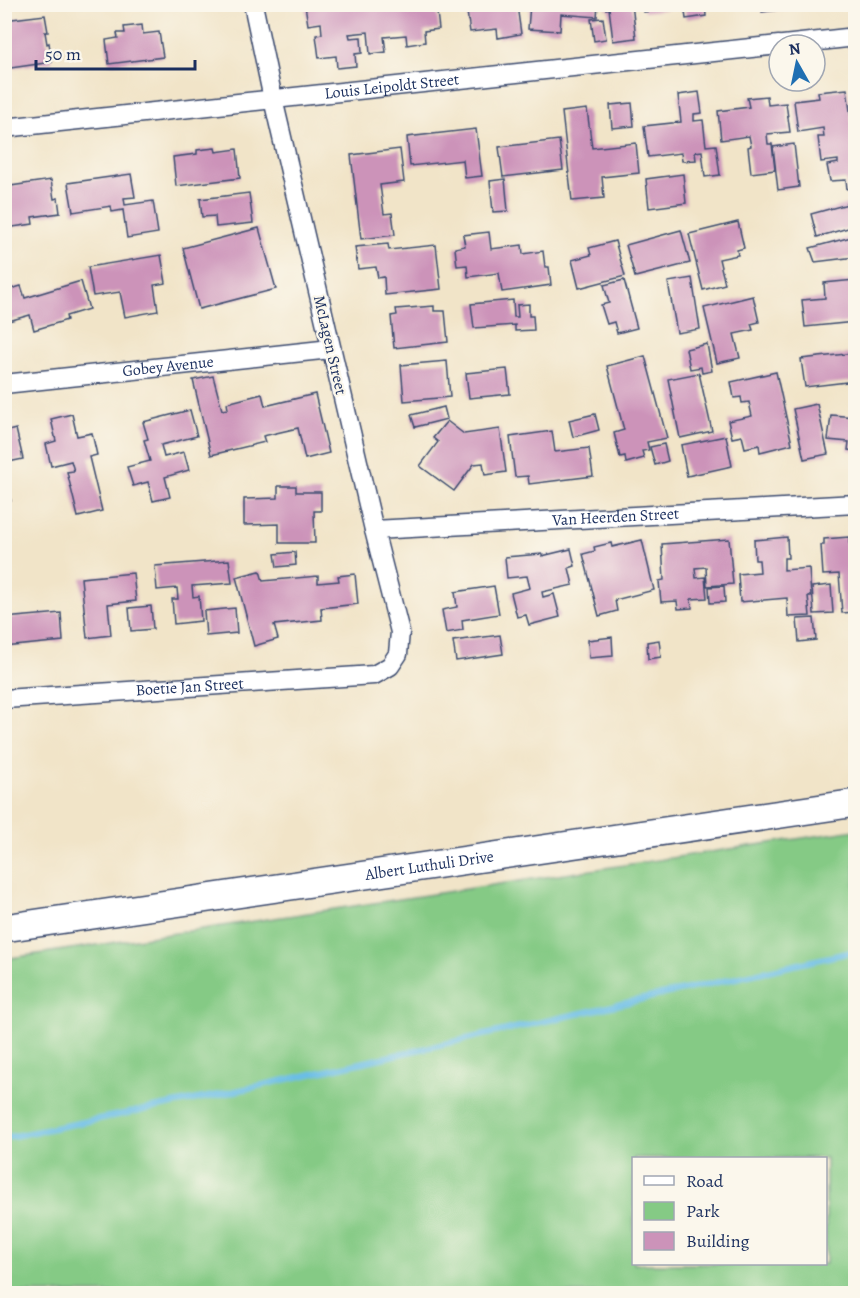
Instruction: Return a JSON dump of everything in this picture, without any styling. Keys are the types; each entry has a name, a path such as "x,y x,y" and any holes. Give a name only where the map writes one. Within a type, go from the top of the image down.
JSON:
{"main road":[{"name":"Albert Luthuli Drive","path":"4,928 855,803"}],"street":[{"name":"McLagen Street","path":"253,4 331,348 400,632 398,654 390,666 374,675"},
{"name":"Louis Leipoldt Street","path":"827,40 855,37"},
{"name":"Louis Leipoldt Street","path":"4,128 767,46"},
{"name":"Gobey Avenue","path":"4,384 331,348"},
{"name":"Van Heerden Street","path":"374,530 855,504"},
{"name":"Boetie Jan Street","path":"4,699 374,675"}],"green space":[{"path":"855,830 855,1293 5,1293 5,959"}],"building":[{"path":"373,4 436,4 439,29 424,31 425,42 407,45 406,35 384,37 386,52 370,54 368,32 349,34 350,38 361,37 362,53 355,54 356,66 337,68 336,56 319,58 316,35 322,34 321,23 308,25 305,5 350,5 350,7"},
{"path":"530,4 598,4 597,17 561,14 560,31 528,29"},
{"path":"606,4 632,4 636,38 613,41 609,8 606,9"},
{"path":"643,4 668,4 669,9 644,12"},
{"path":"684,4 705,4 706,16 686,19"},
{"path":"761,4 804,4 805,7 762,12"},
{"path":"517,5 521,34 498,38 497,29 470,32 467,12"},
{"path":"45,15 48,32 45,32 52,62 4,69 4,20"},
{"path":"603,18 606,39 594,41 591,19"},
{"path":"142,25 143,34 159,32 163,57 109,64 106,40 118,38 117,33 125,33 124,27"},
{"path":"847,89 853,133 855,132 855,188 847,189 846,180 830,181 827,165 838,163 838,160 821,162 818,137 824,137 823,128 798,132 794,101 819,98 818,93 827,93 827,91"},
{"path":"699,92 702,113 694,114 694,121 703,120 706,146 716,145 720,175 705,177 702,151 695,152 696,160 682,161 681,153 648,157 644,126 681,122 678,95"},
{"path":"767,96 768,105 786,103 790,132 767,134 768,144 772,144 775,170 751,173 749,136 721,140 718,111 749,107 747,98"},
{"path":"632,103 634,126 612,128 610,105"},
{"path":"587,109 592,148 636,143 639,173 602,177 604,198 572,201 562,112"},
{"path":"476,129 482,176 465,178 463,160 410,166 407,137"},
{"path":"559,140 563,170 503,177 499,147"},
{"path":"794,144 799,187 778,190 773,147"},
{"path":"215,148 216,152 237,149 240,178 176,186 173,157 197,154 197,150"},
{"path":"400,149 404,182 380,185 384,214 392,213 395,235 361,239 351,155"},
{"path":"131,174 135,197 124,198 125,205 153,201 158,233 127,238 123,210 112,212 111,206 73,212 68,183"},
{"path":"683,174 686,203 649,208 646,179"},
{"path":"505,179 508,211 493,212 490,181"},
{"path":"51,180 54,199 58,198 60,213 32,217 33,224 6,228 4,187"},
{"path":"249,193 253,223 216,227 215,216 202,217 200,199"},
{"path":"855,202 855,226 817,237 811,214"},
{"path":"738,222 744,248 737,250 738,255 719,259 725,284 703,290 689,234"},
{"path":"259,228 276,289 199,309 183,248"},
{"path":"681,230 690,263 635,277 626,245"},
{"path":"489,232 491,249 522,245 523,254 543,251 545,267 549,267 551,285 502,292 499,273 468,277 467,265 457,266 455,248 465,246 463,235"},
{"path":"855,236 855,257 815,262 810,248"},
{"path":"615,241 625,276 579,288 572,260 591,255 589,248"},
{"path":"388,244 389,250 436,245 441,289 385,295 384,277 378,278 376,267 358,269 355,247"},
{"path":"161,255 166,283 154,285 158,311 125,317 120,292 93,296 88,267"},
{"path":"692,278 700,329 677,333 668,282"},
{"path":"624,280 637,328 617,333 614,322 607,324 601,305 609,303 604,285"},
{"path":"855,280 855,322 805,327 802,300 825,298 824,283"},
{"path":"81,281 89,309 66,316 67,320 34,330 30,315 5,322 4,291 21,286 25,298"},
{"path":"753,296 759,322 751,324 753,330 734,334 740,358 717,363 704,308"},
{"path":"513,300 514,317 518,317 517,305 529,304 529,316 533,316 534,330 515,331 515,325 474,328 471,304"},
{"path":"434,306 434,311 445,311 448,342 394,348 391,316 397,315 396,309"},
{"path":"707,344 712,371 702,373 701,367 690,369 686,349"},
{"path":"855,353 855,381 805,387 801,359"},
{"path":"645,356 667,438 647,442 649,450 642,451 644,458 626,463 625,456 620,457 614,433 624,430 607,366"},
{"path":"447,361 450,397 404,401 401,365"},
{"path":"507,369 510,394 469,398 466,373"},
{"path":"776,372 792,444 760,452 759,445 745,448 742,436 732,438 728,421 752,416 749,402 742,403 741,397 734,398 731,382"},
{"path":"699,373 712,431 680,438 668,379"},
{"path":"213,376 222,410 228,409 227,403 262,394 265,406 315,394 329,453 305,459 298,428 263,436 265,442 211,455 193,380"},
{"path":"817,404 828,454 804,459 793,409"},
{"path":"444,407 447,419 415,427 411,415"},
{"path":"190,410 197,436 161,445 164,457 184,452 189,470 165,477 170,497 153,501 148,482 133,486 127,467 150,461 144,440 148,439 143,422"},
{"path":"72,414 77,436 92,433 97,455 89,457 102,511 78,517 67,472 74,471 71,461 51,466 46,444 56,441 51,419"},
{"path":"595,414 599,430 573,437 569,420"},
{"path":"831,415 855,417 855,451 848,450 849,442 828,440"},
{"path":"447,421 464,434 500,429 506,472 485,475 483,463 474,464 454,491 420,466 438,442 433,438"},
{"path":"16,429 23,459 4,463 4,432"},
{"path":"552,431 555,452 589,448 593,476 529,484 528,476 515,477 510,437"},
{"path":"726,436 732,466 687,476 681,445"},
{"path":"664,444 668,461 655,465 650,447"},
{"path":"4,475 11,501 4,502"},
{"path":"278,486 296,486 296,492 321,492 321,511 314,511 315,543 279,543 279,524 244,525 244,499 278,498"},
{"path":"787,537 788,558 784,558 784,570 809,568 810,616 788,617 787,598 740,602 738,574 760,572 759,560 755,560 754,540"},
{"path":"849,537 849,543 855,543 855,612 842,613 839,574 823,575 821,545 824,545 824,539"},
{"path":"729,539 733,584 707,586 706,567 695,568 696,578 705,577 707,598 691,599 692,608 678,609 677,601 661,602 659,581 664,580 662,544"},
{"path":"642,540 654,590 615,600 617,611 599,616 583,554 595,551 594,547 611,543 612,547"},
{"path":"571,549 575,566 569,568 573,585 542,592 543,597 554,594 560,617 529,625 526,615 517,617 511,593 530,588 527,576 507,578 505,557 542,554 542,556"},
{"path":"295,552 296,565 277,567 275,554"},
{"path":"229,560 232,583 192,586 193,597 199,596 201,621 174,624 172,599 178,599 177,588 157,590 155,566"},
{"path":"260,571 263,581 318,576 318,583 339,581 338,576 355,574 358,604 321,608 322,620 274,625 278,639 254,646 236,577"},
{"path":"133,573 136,601 108,604 111,635 87,638 81,578"},
{"path":"831,585 833,613 814,614 812,587"},
{"path":"494,586 499,614 462,620 463,630 446,633 442,610 457,607 455,592"},
{"path":"724,586 725,602 710,603 709,587"},
{"path":"151,606 153,629 131,631 129,608"},
{"path":"235,608 237,633 206,636 204,611"},
{"path":"61,613 63,641 4,647 4,618"},
{"path":"814,618 816,640 799,642 797,619"},
{"path":"500,635 503,654 456,661 453,641"},
{"path":"612,637 613,656 589,658 588,640"},
{"path":"659,640 661,657 648,659 647,642"}],"waterway":[{"path":"4,1138 218,1095 856,951"}]}
